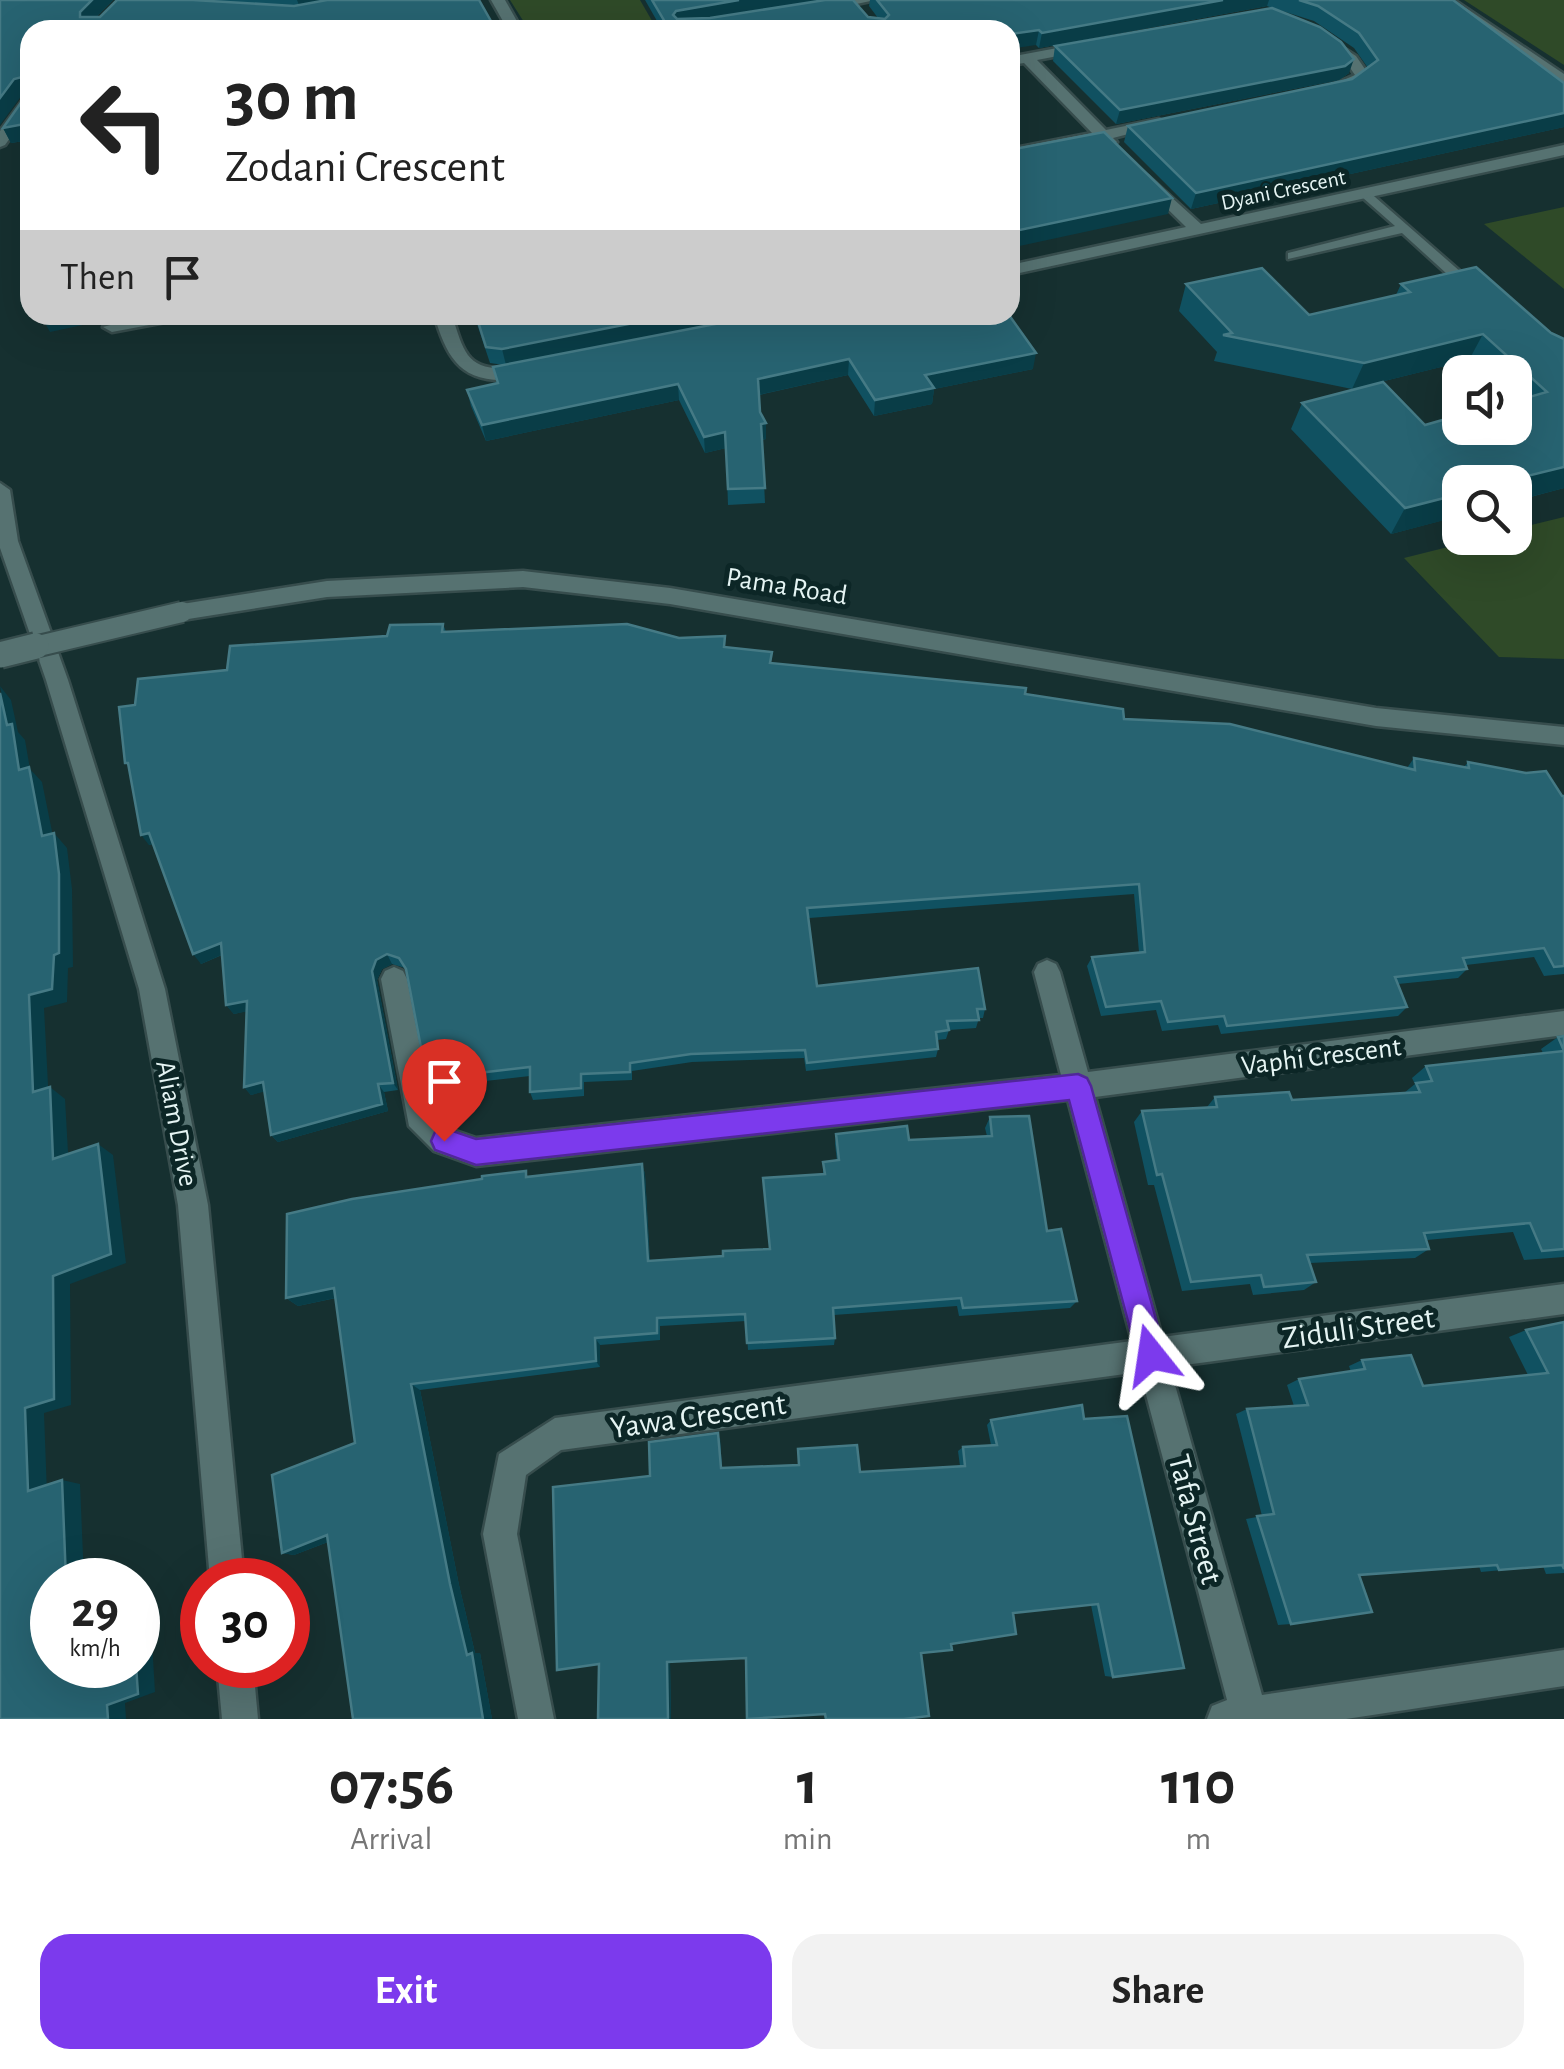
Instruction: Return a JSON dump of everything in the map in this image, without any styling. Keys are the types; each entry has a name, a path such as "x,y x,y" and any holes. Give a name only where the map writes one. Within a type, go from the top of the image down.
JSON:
{"street":[{"path":"1445,0 1564,80"},
{"path":"817,8 861,1 866,16"},
{"path":"1312,31 1360,68 1358,82 1327,91"},
{"path":"1020,59 1102,43"},
{"path":"1020,61 1116,149"},
{"path":"0,142 20,114"},
{"path":"1020,152 1178,121"},
{"name":"Dyani Crescent","path":"1020,268 1564,150"},
{"path":"1130,162 1198,230"},
{"path":"112,326 118,325"},
{"path":"445,325 456,360 468,371 488,377 546,369"},
{"name":"Aliam Drive","path":"0,490 8,541 57,680 152,989 193,1204 225,1558"},
{"name":"Pama Road","path":"0,655 182,612 326,589 522,580 670,596 1376,717 1564,736"},
{"name":"Tafa Street","path":"1047,972 1151,1355 1241,1718"},
{"name":"Vaphi Crescent","path":"394,979 419,1116 444,1141 476,1152 1078,1086 1564,1024"},
{"name":"Ziduli Street","path":"1151,1355 1564,1299"},
{"name":"Yawa Crescent","path":"536,1719 500,1534 511,1466 555,1434 1151,1355"},
{"path":"1241,1718 1564,1668"},
{"path":"237,1688 240,1719"}],"lane":[{"path":"1367,194 1488,304"},
{"path":"1293,256 1404,228"}],"green space":[{"path":"510,0 640,0 652,20 523,20"},
{"path":"1464,0 1564,0 1564,65"},
{"path":"1564,207 1564,289 1484,224"},
{"path":"1564,517 1564,659 1499,657 1404,558 1442,548 1442,555 1532,555 1532,525"}],"building":[{"path":"0,0 92,0 80,17 100,17 117,0 294,6 327,0 479,0 490,20 20,20 20,78 14,79 0,98"},
{"path":"652,0 739,0 676,11 673,15 677,19 710,18 825,0 853,0 868,17 885,19 889,15 877,0 1223,0 1042,33 1020,33 1020,20 664,20"},
{"path":"1299,0 1453,0 1564,83 1564,113 1196,193 1128,126 1352,79 1378,60 1359,33 1318,6"},
{"path":"1272,8 1320,27 1341,42 1354,59 1345,66 1120,110 1055,46"},
{"path":"20,104 20,125 3,128"},
{"path":"1104,132 1172,198 1020,230 1020,148"},
{"path":"1476,267 1551,333 1564,339 1564,467 1532,475 1532,465 1442,465 1442,499 1405,508 1302,403 1383,382 1425,425 1442,420 1442,445 1532,445 1532,396 1547,392 1532,378 1532,355 1506,355 1483,334 1364,363 1223,335 1232,333 1186,284 1262,268 1309,315 1410,292 1401,284"},
{"path":"479,325 623,325 502,349 486,347"},
{"path":"710,325 1016,325 1036,353 925,375 934,388 875,400 849,359 758,379 760,412 766,423 761,424 765,488 728,489 725,432 704,437 678,384 482,425 467,390 498,383 493,367"},
{"path":"443,624 442,632 627,624 679,638 725,636 724,647 772,652 770,663 1026,688 1025,694 1123,709 1124,719 1230,724 1415,770 1414,758 1469,768 1468,762 1526,773 1546,771 1564,796 1564,966 1554,967 1544,948 1463,958 1467,969 1395,977 1407,1007 1227,1026 1224,1016 1168,1022 1161,1001 1106,1007 1092,957 1145,952 1139,884 807,908 817,986 978,968 985,1009 977,1009 979,1020 947,1021 949,1030 936,1032 938,1049 807,1063 805,1050 691,1054 630,1063 630,1072 581,1074 581,1088 530,1092 530,1067 427,1079 406,969 399,958 387,954 376,960 372,971 393,1083 378,1084 382,1104 271,1135 263,1082 244,1087 247,1001 226,1005 221,943 193,954 149,833 141,835 125,763 119,707 135,705 138,679 227,670 230,646 387,636 390,625"},
{"path":"0,693 7,725 12,724 19,770 29,767 42,836 54,833 59,874 59,953 54,955 52,989 29,995 33,1092 50,1087 53,1159 98,1144 111,1254 53,1276 54,1399 25,1408 28,1491 62,1480 65,1558 30,1558 30,1688 138,1688 138,1694 107,1705 108,1719 0,1719"},
{"path":"1564,1051 1564,1249 1542,1251 1530,1223 1424,1233 1429,1249 1307,1255 1316,1282 1264,1287 1261,1275 1191,1282 1162,1174 1157,1175 1142,1111 1217,1107 1215,1097 1289,1092 1292,1100 1420,1092 1416,1083 1432,1081 1426,1066"},
{"path":"1029,1116 1047,1231 1061,1229 1077,1301 963,1308 961,1298 833,1308 835,1338 747,1343 745,1314 657,1318 657,1333 595,1338 596,1361 411,1384 450,1584 467,1655 472,1653 483,1719 353,1719 327,1535 282,1553 272,1475 355,1443 334,1288 286,1298 287,1214 482,1176 526,1171 526,1177 642,1164 648,1261 723,1256 723,1251 770,1249 763,1178 825,1174 823,1162 839,1160 836,1134 907,1126 909,1140 992,1136 990,1117"},
{"path":"1564,1322 1564,1569 1562,1565 1499,1570 1497,1565 1359,1575 1372,1612 1291,1624 1257,1516 1274,1514 1247,1409 1308,1405 1299,1379 1365,1369 1362,1360 1411,1355 1423,1386 1548,1373 1526,1330"},
{"path":"1082,1405 1084,1419 1127,1416 1184,1668 1113,1677 1098,1604 1013,1613 1016,1634 951,1644 952,1650 921,1653 929,1716 826,1719 825,1714 747,1719 746,1658 667,1662 668,1719 598,1719 599,1664 557,1670 553,1487 650,1476 649,1442 718,1433 721,1468 799,1465 798,1449 857,1445 860,1472 965,1466 963,1447 997,1445 991,1420"}],"route":[{"path":"444,1141 476,1152 1078,1086 1151,1355"}]}
